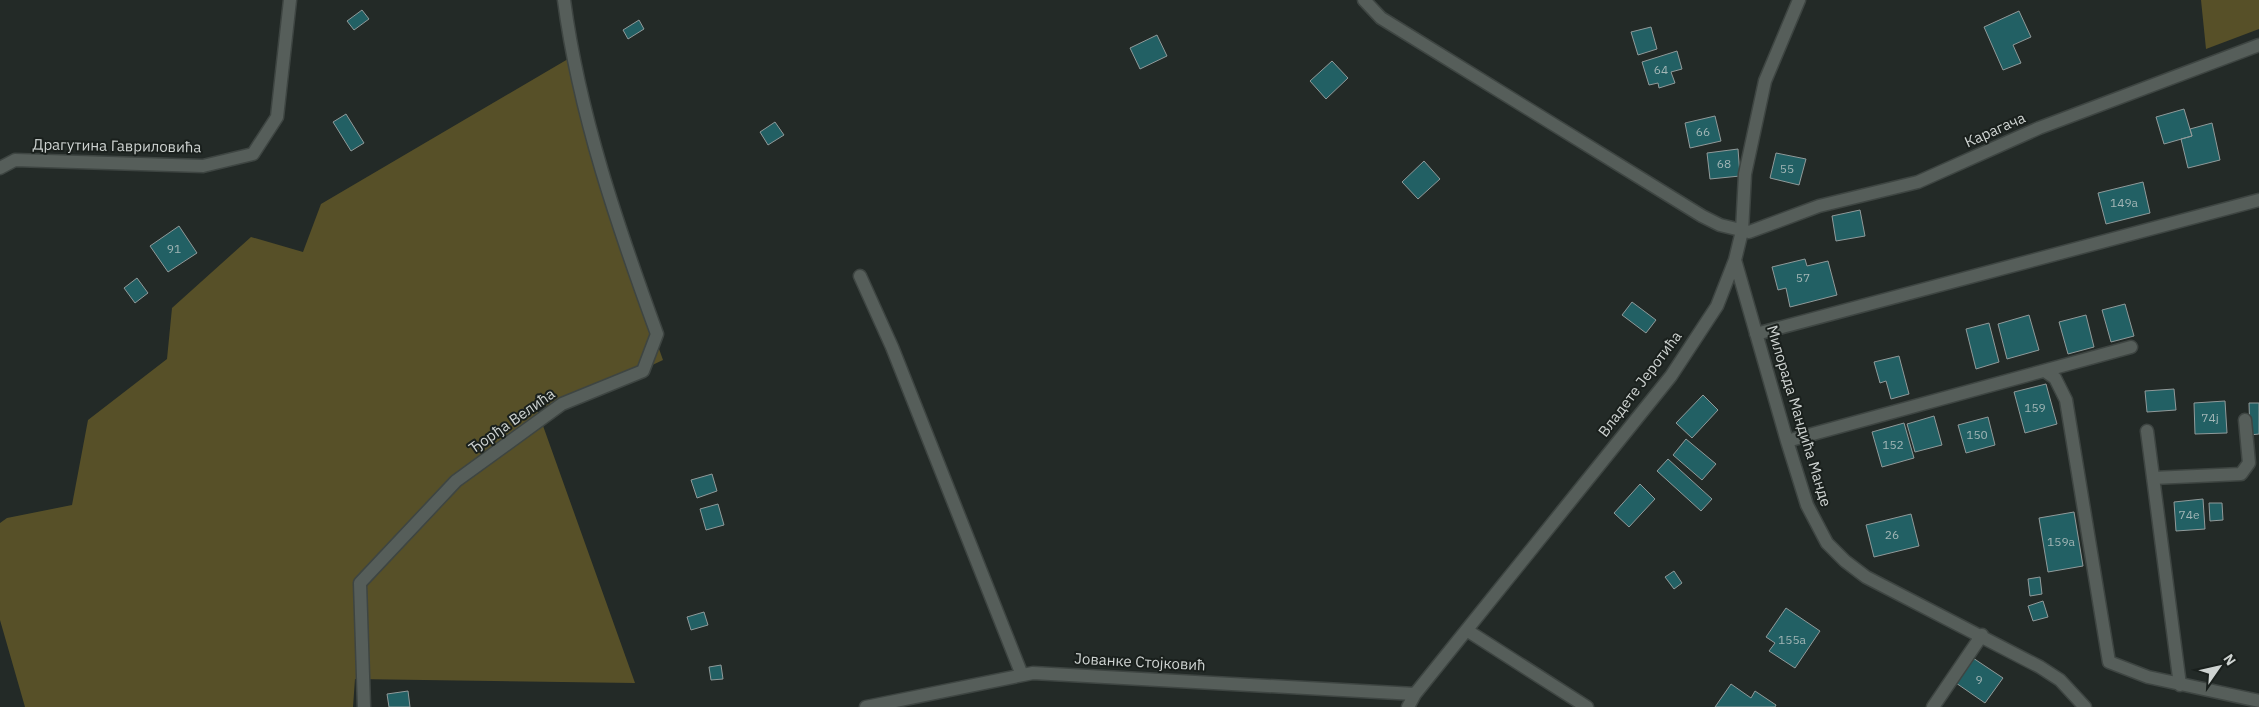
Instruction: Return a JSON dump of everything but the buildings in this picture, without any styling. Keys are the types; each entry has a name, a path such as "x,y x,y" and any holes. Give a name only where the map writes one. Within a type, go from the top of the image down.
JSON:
{"street":[{"name":"Драгутина Гавриловића","path":"0,168 14,160 203,166 254,154 277,117 290,0"},
{"name":"Ђорђа Велића","path":"364,707 360,583 456,481 562,404 643,371 657,334 618,226 571,51 564,0"},
{"path":"1364,0 1381,18 1702,216 1720,225 1742,231"},
{"name":"Владете Јеротића","path":"1408,707 1415,694 1468,631 1671,376 1717,306 1735,260 1742,231 1745,174 1765,81 1799,0"},
{"name":"Карагача","path":"1742,231 1749,232 1760,229 1819,206 1918,182 2039,128 2259,45"},
{"path":"1756,334 2259,200"},
{"name":"Милорада Мандића Манде","path":"1735,260 1807,505 1827,543 1845,561 1866,577 1982,635 2060,680 2085,707"},
{"path":"860,276 892,347 1022,675"},
{"path":"1787,441 2132,347"},
{"path":"2045,371 2055,378 2066,400 2109,662 2148,677 2259,701"},
{"path":"2153,478 2241,474 2247,469 2249,463 2245,420"},
{"path":"2147,431 2180,685"},
{"path":"1468,631 1587,707"},
{"path":"1932,707 1982,635"},
{"name":"Јованке Стојковић","path":"866,707 1033,672 1415,694"}],"shaded area":[{"path":"2201,0 2259,0 2259,29 2206,49"},
{"path":"568,59 619,237 663,360 612,384 537,409 635,683 355,679 353,707 25,707 0,620 0,523 7,518 72,505 88,420 167,359 172,308 251,237 303,252 321,204"}]}
